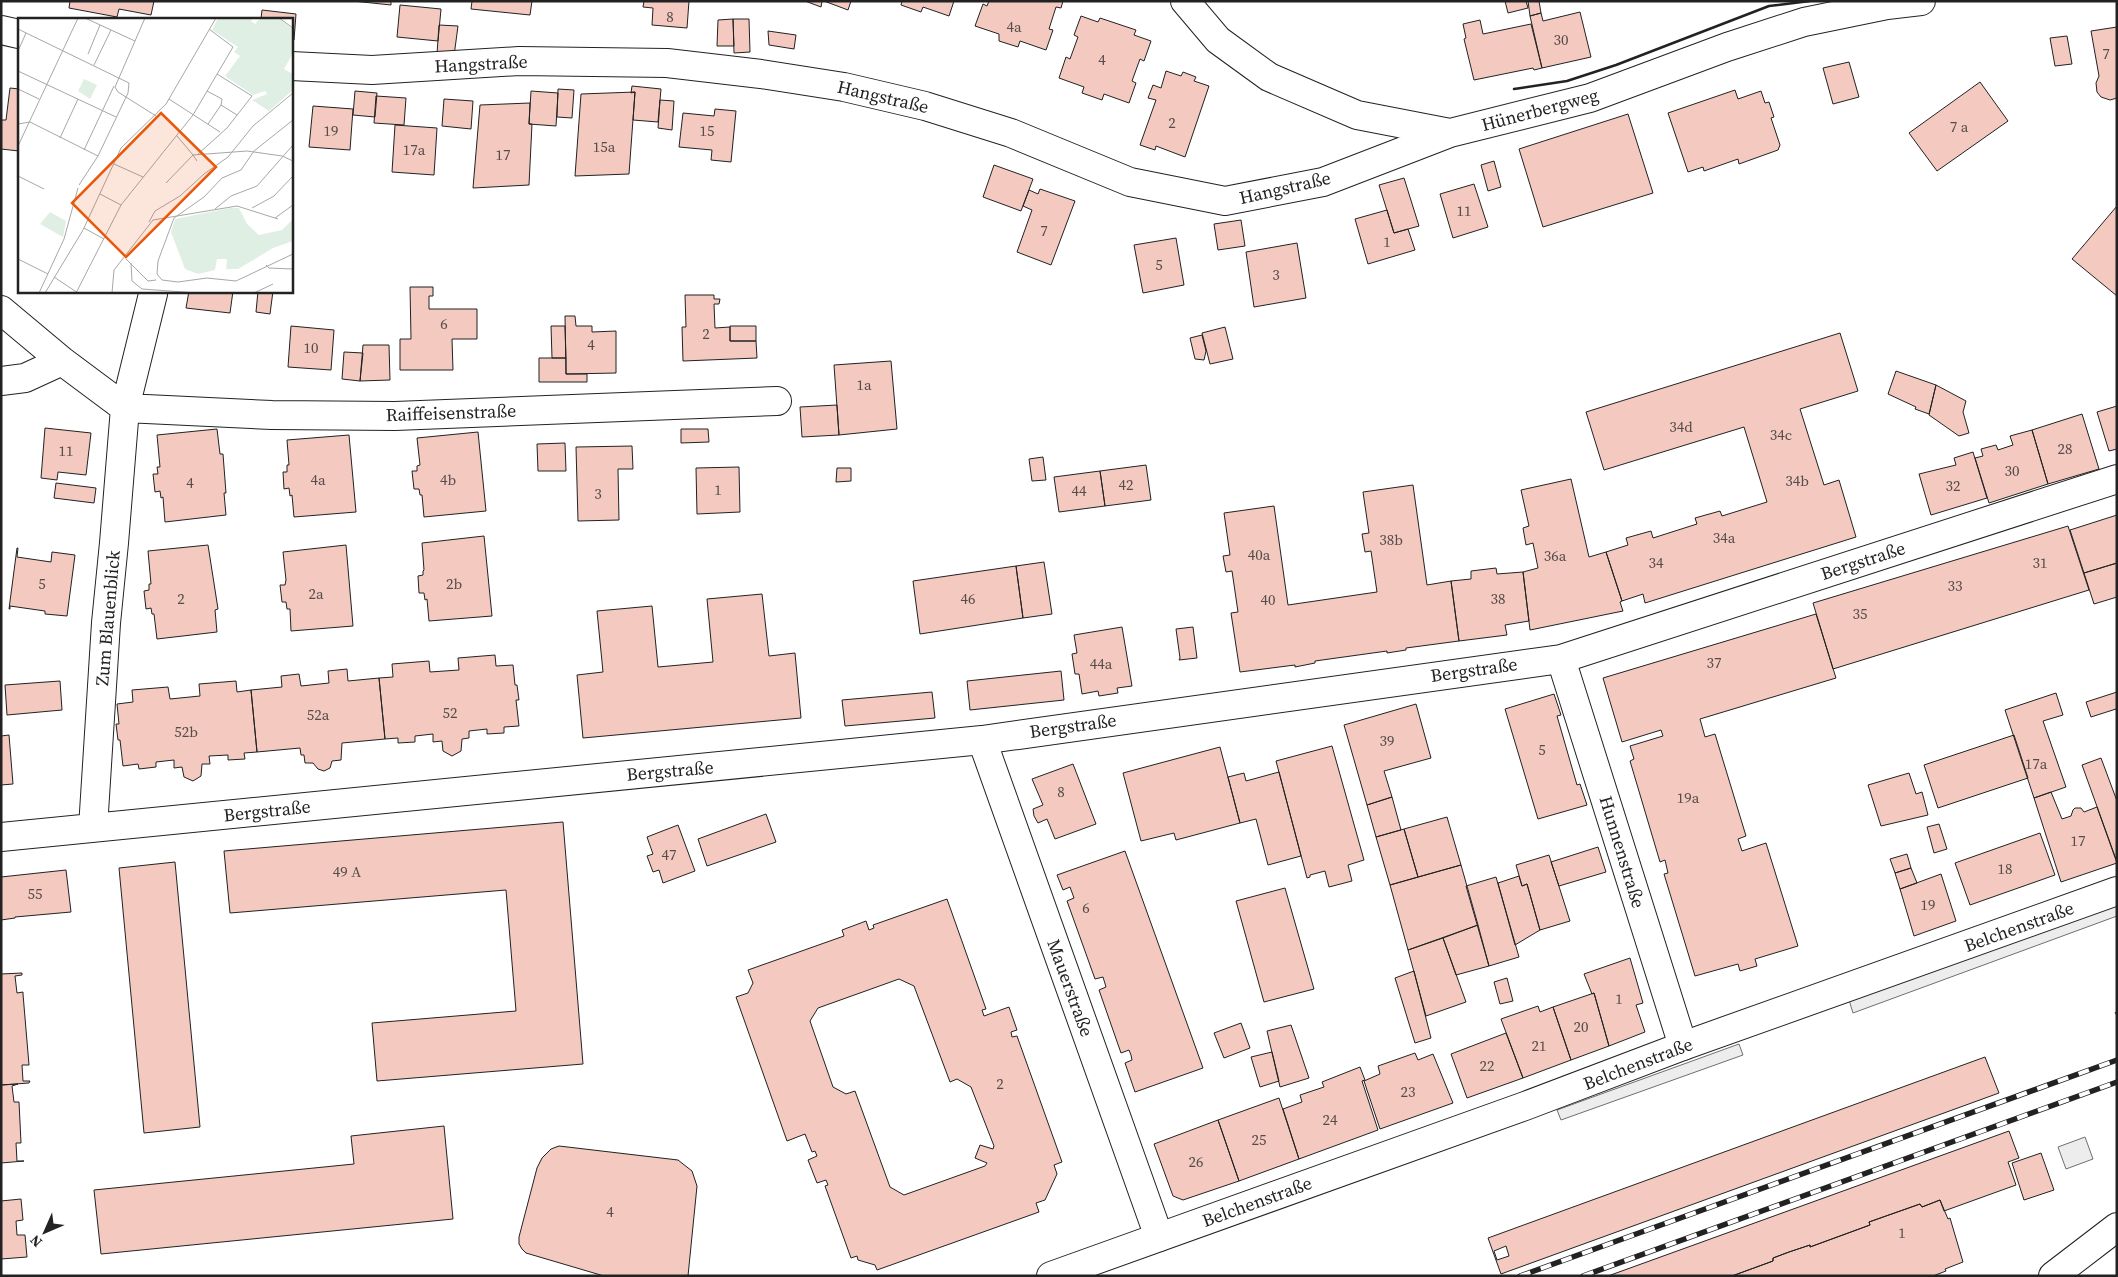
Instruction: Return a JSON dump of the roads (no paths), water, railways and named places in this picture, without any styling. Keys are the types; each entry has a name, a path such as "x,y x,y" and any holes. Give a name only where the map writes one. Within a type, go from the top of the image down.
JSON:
{"street":[{"name":"Hünerbergweg","path":"1185,1 1218,40 1269,77 1357,115 1450,133 1590,98 1727,47 1804,22 1887,5 1921,1"},
{"path":"1,30 18,34"},
{"name":"Hangstraße","path":"292,66 372,70 529,61 667,64 761,74 844,87 925,106 1011,133 1130,182 1225,201 1323,182 1450,133"},
{"name":"Zum Blauenblick","path":"92,828 106,623 125,408 153,294"},
{"path":"1,310 62,361 125,408"},
{"path":"1,381 25,378 62,361"},
{"name":"Raiffeisenstraße","path":"125,408 272,414 395,416 777,401"},
{"name":"Bergstraße","path":"1,836 982,740 1561,658 2117,479"},
{"name":"Hunnenstraße","path":"1561,658 1683,1046"},
{"name":"Mauerstraße","path":"982,740 1159,1237"},
{"name":"Belchenstraße","path":"1051,1276 1525,1106 1683,1046 2117,892"},
{"path":"2053,1276 2117,1227"}],"railway":[{"path":"1520,1276 2117,1060"},
{"path":"1583,1276 2117,1082"}]}
